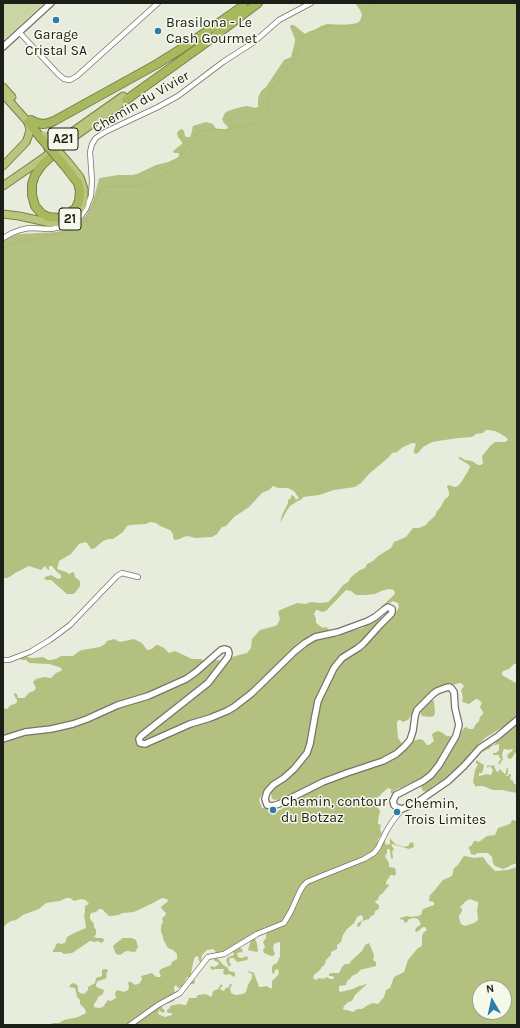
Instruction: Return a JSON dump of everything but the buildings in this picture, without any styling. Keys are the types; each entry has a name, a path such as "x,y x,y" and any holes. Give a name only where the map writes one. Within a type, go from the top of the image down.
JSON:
{"highway":[{"name":"A21","path":"3,182 210,39 258,3"},
{"name":"A21","path":"3,186 64,144 245,4"},
{"path":"3,94 29,121 43,124 49,123 167,58 245,4"},
{"path":"3,87 42,137 66,164 78,183 80,191 79,201 76,208 67,215 58,218 48,217 42,214 34,203 32,184 35,175 43,164 64,144"},
{"path":"3,166 28,139 30,130 29,121"},
{"name":"21","path":"3,214 51,223 65,221 74,216 83,205 84,189 80,178 66,164"}],"street":[{"path":"3,47 51,3"},
{"path":"19,32 58,74 64,79 70,80 77,76 158,3"},
{"name":"Chemin du Vivier","path":"3,238 20,230 29,228 61,228 76,221 84,212 91,196 92,181 90,152 92,144 98,137 108,130 178,96 223,62 254,42 279,20 311,3"},
{"path":"3,660 9,660 30,652 50,640 70,625 117,576 123,573 138,577"},
{"path":"3,739 25,732 51,729 78,722 118,705 145,697 186,679 221,650 227,650 229,652 228,657 208,683 141,736 139,739 140,743 145,744 190,724 216,716 234,706 258,688 295,651 310,640 338,632 364,622 373,618 385,609 390,608 392,611 391,614 363,644 342,658 334,668 318,701 307,753 294,769 267,792 265,799 267,805 276,806 323,782 392,756 404,747 410,740 416,713 420,706 438,691 445,688 449,687 454,692 458,721 456,736 439,765 431,775 423,781 396,795 393,801 396,807 401,809 419,801 448,781 480,748 517,720"},
{"path":"130,1025 158,1005 180,993 208,957 224,954 257,934 284,923 300,891 307,882 364,859 374,853 401,809"}],"green space":[{"path":"3,3 44,3 3,41"},
{"path":"355,3 517,3 517,664 514,664 509,669 503,671 502,675 517,683 517,752 512,758 509,759 507,757 508,754 513,749 504,749 501,764 498,763 501,759 499,755 493,755 493,753 496,753 499,750 499,744 492,746 484,752 483,751 495,744 505,732 503,728 501,728 485,738 470,753 459,768 450,773 446,779 433,786 427,792 423,791 421,783 418,780 399,788 392,794 391,789 388,788 376,798 375,803 380,811 378,824 381,825 380,829 382,834 378,839 377,845 384,839 386,845 390,844 390,838 395,844 404,847 413,842 414,847 409,849 392,844 391,845 394,849 392,852 392,859 390,850 387,849 385,856 389,863 389,867 395,868 396,873 395,876 390,875 386,883 386,885 389,885 379,896 378,900 375,901 379,905 379,909 375,911 374,915 369,919 362,921 358,927 358,923 363,920 363,917 361,915 357,917 354,923 343,935 341,942 337,945 337,949 331,952 331,955 326,960 325,964 313,978 316,980 327,977 333,979 334,977 329,976 329,974 339,973 345,964 349,964 362,951 365,945 369,943 374,955 373,960 376,962 376,966 360,970 347,981 346,985 339,986 339,991 353,989 367,984 355,995 352,1001 348,1002 344,1006 343,1009 345,1010 353,1012 373,1003 378,1004 384,997 386,990 390,988 394,977 404,972 408,960 418,948 422,946 422,936 427,930 423,927 417,932 415,931 421,924 418,919 409,919 405,923 403,919 401,920 400,918 421,915 423,909 434,905 434,902 429,901 430,895 443,880 452,876 454,868 463,857 482,857 495,871 517,867 517,1025 49,1025 78,1017 86,1013 85,1009 80,1004 75,988 69,987 71,984 74,983 78,986 78,991 84,994 88,990 88,987 95,983 96,978 102,976 102,970 108,970 106,974 107,977 98,981 96,984 98,988 104,990 103,994 98,997 94,1007 103,1007 108,1000 111,1001 116,998 115,993 117,990 124,992 128,990 128,982 135,985 138,984 142,979 141,976 152,973 156,977 160,977 159,972 161,969 171,965 172,962 177,959 177,954 168,948 161,932 163,922 162,918 166,913 161,907 168,901 167,899 162,898 134,912 109,916 103,910 99,909 96,912 91,913 90,919 96,930 94,937 103,938 104,941 101,943 98,941 90,941 72,953 64,954 61,952 53,952 53,950 56,944 65,943 67,937 86,928 84,915 85,906 89,904 86,900 81,899 74,901 70,898 66,898 60,901 46,903 39,909 6,924 3,929 3,708 7,709 17,702 14,693 17,694 18,698 24,698 36,688 33,682 36,679 44,677 51,678 62,669 49,664 29,663 20,658 26,656 30,658 43,657 51,660 61,656 73,656 82,650 100,647 107,641 114,639 120,642 134,639 142,643 147,650 158,645 169,653 175,651 192,659 201,659 209,664 215,660 224,661 228,658 247,653 251,648 252,639 260,630 277,625 280,619 278,612 280,610 297,603 305,604 311,602 328,602 351,577 391,548 394,542 406,537 413,528 419,528 426,525 435,516 445,499 449,496 448,485 455,487 458,486 470,467 458,458 460,457 481,465 483,463 482,456 490,446 495,442 505,442 508,440 495,431 486,430 483,433 476,434 472,437 432,442 415,454 414,450 416,444 412,443 403,447 397,452 392,453 355,487 303,497 290,506 280,523 291,495 294,496 296,500 299,498 294,491 288,488 278,488 273,486 269,490 262,493 249,507 234,517 226,526 222,527 217,534 212,537 195,538 188,536 175,540 170,530 156,523 150,522 146,524 127,526 123,532 113,539 103,541 95,548 91,549 85,542 79,544 71,554 59,561 57,569 69,574 73,572 75,577 80,581 80,586 73,594 67,594 51,580 46,580 44,578 51,575 58,579 61,578 61,575 52,566 49,566 49,570 45,566 41,570 29,566 7,578 3,578 3,240 19,234 57,232 75,227 87,214 93,201 100,178 137,174 156,165 168,162 180,156 178,153 174,153 173,151 182,144 177,133 179,130 182,129 185,136 190,137 193,126 206,122 213,124 218,130 227,130 228,127 222,119 225,113 241,107 258,107 258,98 261,91 266,87 284,60 291,57 295,39 290,27 291,25 294,25 305,34 327,24 347,25 357,23 360,21 362,15","holes":["389,589 394,590 395,594 381,607 393,601 398,603 399,607 389,620 384,623 380,622 381,617 376,621 373,620 370,624 363,628 351,631 347,629 338,637 327,635 327,631 329,630 328,628 323,628 316,623 314,614 316,610 322,612 326,611 346,590 351,591 356,595 366,595 375,594","461,683 464,686 461,690 463,702 469,704 478,699 482,703 480,707 483,714 473,729 469,729 467,727 464,728 458,737 447,736 438,731 433,733 432,735 434,741 429,745 420,739 413,741 409,747 403,745 398,738 397,722 399,720 403,722 408,720 420,702 424,700 420,711 422,716 434,716 434,701 425,698 426,696 437,687","274,787 271,793 272,799 276,800 286,798 288,803 282,809 269,813 267,808 262,808 259,800 263,792","470,899 478,902 478,920 465,926 461,924 459,918 462,911 460,907","265,927 266,928 267,933 263,942 265,947 263,950 264,953 271,956 275,954 273,949 274,944 280,943 280,956 277,963 272,967 273,974 277,969 279,973 272,981 271,989 267,986 259,987 254,973 248,971 252,974 252,978 246,992 243,994 235,995 231,993 231,984 224,991 221,990 220,988 223,986 221,984 218,989 213,991 211,997 206,994 198,995 196,998 189,998 186,1005 179,1004 170,1006 167,1012 172,1013 172,1015 165,1017 158,1014 159,1010 163,1013 165,1011 159,1004 168,999 168,1003 174,1001 174,987 176,985 178,988 182,987 187,977 190,977 190,983 194,984 195,982 191,973 194,959 198,956 199,961 201,962 202,955 207,950 213,949 216,952 213,958 219,964 215,967 211,966 210,968 213,970 224,969 224,974 230,974 234,977 235,973 229,971 228,968 222,964 217,958 218,955 221,954 224,956 231,951 233,952 234,955 228,957 226,960 229,967 231,965 229,961 230,958 234,958 238,962 247,960 247,956 242,958 238,957 237,953 243,951 241,948 237,948 251,940 248,950 257,952 255,933"]},
{"path":"476,760 484,765 482,773 479,773 479,776 487,774 491,775 493,770 490,766 487,768 488,765 494,765 496,771 498,772 500,769 505,774 508,767 508,773 506,776 511,774 510,779 517,785 517,793 504,790 493,790 483,786 476,787 473,782 475,770 478,765"},
{"path":"512,820 517,821 517,863 503,869 495,866 492,857 488,853 477,853 475,855 471,854 468,848 474,841 479,842 487,836 495,835 498,828 510,824"},
{"path":"123,938 132,938 136,940 138,947 135,952 126,951 120,955 116,954 113,946"}],"waterway":[{"path":"368,11 375,3"},
{"path":"3,248 16,243 63,233 86,219 104,187 140,186 158,178 169,170 199,132 213,129 226,130 255,123 261,120 266,115 271,89 291,64 299,43 305,35 329,26 359,25 366,14"}],"place":[{"name":"Garage Cristal SA","path":"56,20"},
{"name":"Brasilona - Le Cash Gourmet","path":"158,31"},
{"name":"Chemin, contour du Botzaz","path":"273,810"},
{"name":"Chemin, Trois Limites","path":"397,812"}]}
